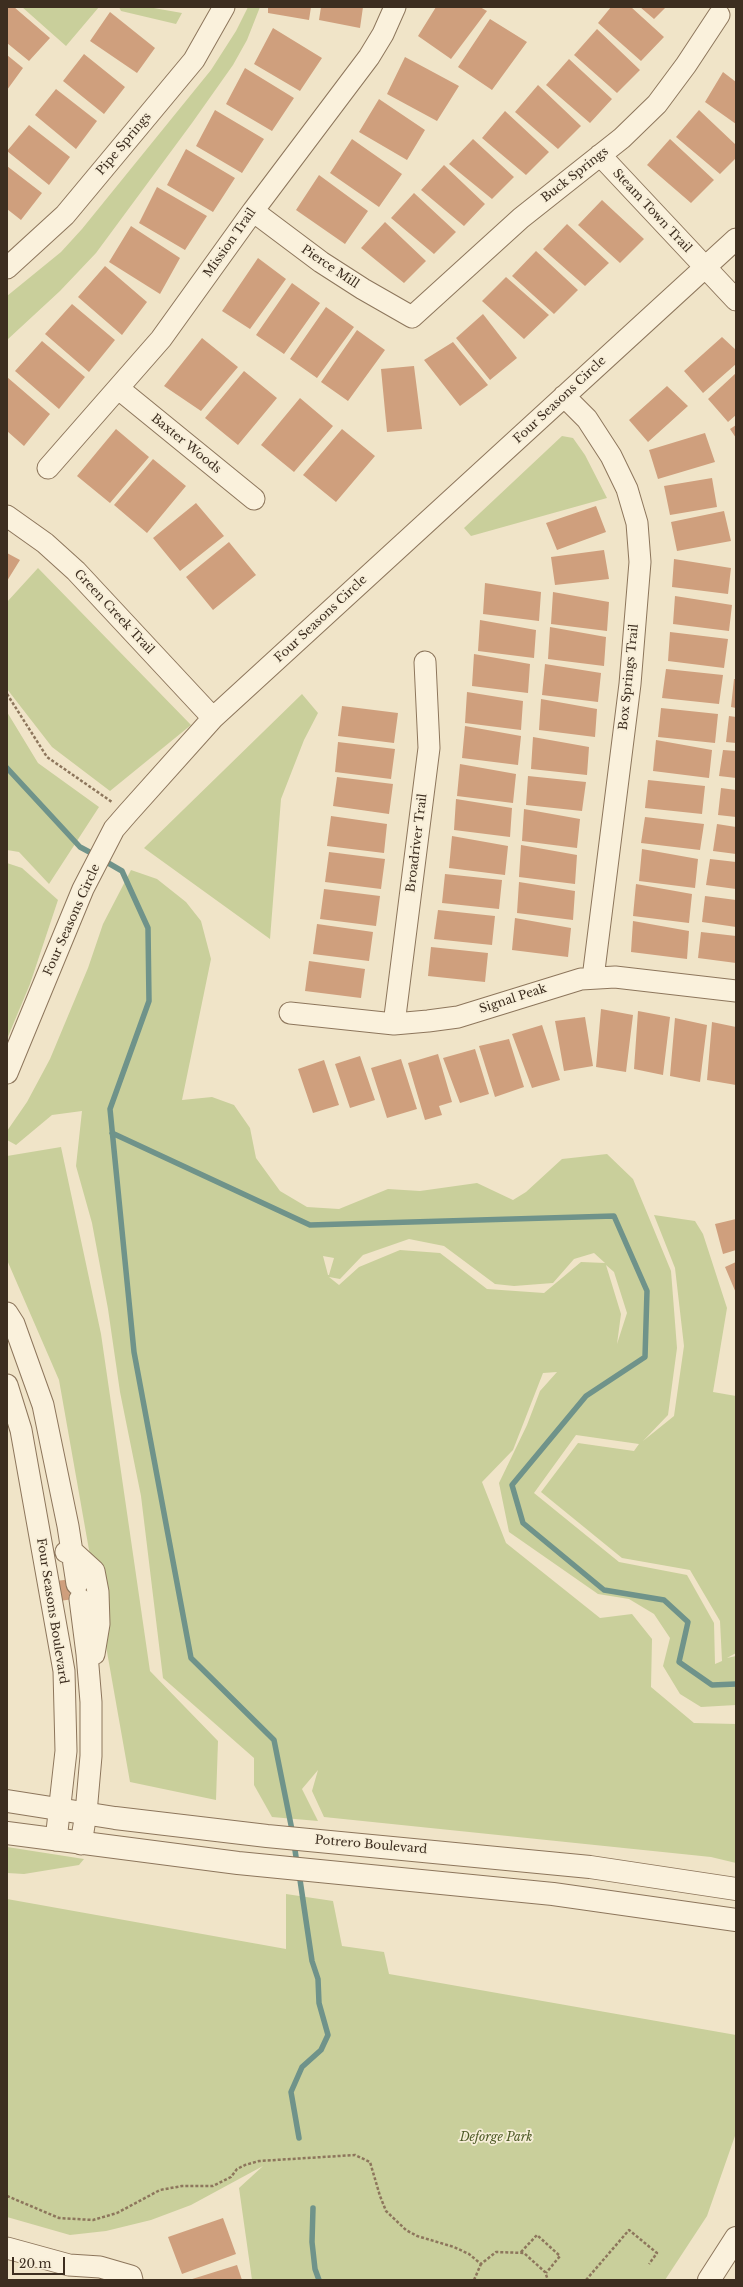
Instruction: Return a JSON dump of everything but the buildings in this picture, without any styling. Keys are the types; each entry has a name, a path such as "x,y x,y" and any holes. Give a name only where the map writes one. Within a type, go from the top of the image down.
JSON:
{"street":[{"name":"Pipe Springs","path":"7,268 28,251 70,209 194,60 224,7"},
{"name":"Mission Trail","path":"48,468 119,389 161,339 253,210 369,57 383,34 395,7"},
{"name":"Buck Springs","path":"412,317 521,218 622,138 657,104 686,65 718,15"},
{"name":"Steam Town Trail","path":"600,155 672,234 706,266 736,300"},
{"name":"Pierce Mill","path":"253,210 321,262 362,289 412,317"},
{"name":"Four Seasons Circle","path":"7,1073 83,889 120,821 213,718 736,239"},
{"name":"Baxter Woods","path":"119,389 254,499"},
{"name":"Box Springs Trail","path":"564,396 587,419 610,456 627,489 637,523 640,562 630,684 593,978"},
{"name":"Green Creek Trail","path":"7,516 45,543 76,571 213,718"},
{"name":"Broadriver Trail","path":"394,1024 429,748 424,662"},
{"name":"Signal Peak","path":"290,1013 394,1024 458,1017 555,985 593,978 615,977 736,991"},
{"path":"7,1313 14,1324 43,1405 72,1551 85,1636 90,1684 91,1756 86,1814 81,1844"},
{"name":"Four Seasons Boulevard","path":"7,1385 21,1430 64,1678 67,1724 66,1751 56,1840"},
{"path":"43,1557 72,1551"},
{"path":"72,1551 94,1571 98,1592 99,1624 90,1684"},
{"path":"58,1641 85,1636"},
{"name":"Potrero Boulevard","path":"7,1801 86,1814 267,1836 336,1841 590,1867 736,1889"},
{"path":"7,1833 81,1844 272,1867 553,1894 736,1920"},
{"path":"709,2280 736,2238"},
{"path":"7,2248 70,2265 100,2267 131,2278"}],"path":[{"path":"7,694 47,757 120,821"},
{"path":"7,2196 59,2218 93,2220 117,2213 160,2190 182,2186 213,2186 231,2177 237,2169 259,2161 355,2155 364,2158 373,2167 380,2196 386,2211 396,2222 417,2236 454,2247 469,2254 481,2264"},
{"path":"586,2280 629,2230 657,2253 649,2264"},
{"path":"521,2252 537,2235 560,2256 546,2273"},
{"path":"474,2280 481,2264 496,2252 521,2252 536,2262 546,2273 548,2280"}],"green space":[{"path":"22,7 99,7 66,46"},
{"path":"119,7 148,7 182,13 176,24 121,11"},
{"path":"248,7 260,7 247,40 233,65 192,123 96,253 60,291 7,340 7,296 61,252 82,229 211,70 236,31"},
{"path":"562,436 573,438 585,455 607,498 471,536 464,528"},
{"path":"38,568 191,725 110,791 52,747 7,689 7,602"},
{"path":"302,694 318,713 304,740 281,799 270,939 144,848"},
{"path":"7,712 38,763 99,807 49,884 19,852 7,850"},
{"path":"7,863 22,868 58,900 30,984 7,1039"},
{"path":"131,870 157,879 186,902 201,921 211,959 182,1100 212,1097 234,1105 250,1128 256,1158 280,1191 307,1207 339,1209 388,1189 420,1191 477,1183 513,1200 526,1192 562,1159 607,1154 633,1179 671,1271 677,1348 668,1415 643,1441 674,1416 684,1346 675,1268 654,1215 695,1221 703,1234 727,1308 713,1392 736,1396 736,1653 727,1658 736,1656 736,1705 701,1707 680,1694 663,1666 670,1638 654,1614 629,1599 598,1594 509,1532 499,1483 527,1425 540,1391 557,1372 543,1373 513,1450 482,1482 506,1543 600,1618 632,1614 652,1639 651,1687 694,1723 736,1724 736,1863 711,1857 324,1817 312,1791 318,1770 302,1789 318,1821 272,1817 254,1785 254,1758 163,1678 141,1496 120,1392 108,1309 92,1223 76,1166 82,1111 52,1115 16,1145 7,1140 7,1131 27,1102 50,1059 88,968 103,924","holes":["409,1239 444,1246 495,1284 514,1286 553,1283 574,1259 594,1253 605,1263 581,1262 544,1293 487,1289 440,1253 400,1250 359,1267 339,1285 329,1277 340,1279 363,1255","323,1256 334,1258 328,1275","606,1265 614,1272 627,1313 617,1344 621,1314","576,1435 639,1444 634,1451 578,1443 541,1492 622,1558 690,1570 720,1621 722,1661 715,1664 714,1623 687,1575 619,1562 534,1493"]},
{"path":"61,1147 101,1334 150,1671 218,1741 216,1800 130,1782 59,1380 7,1260 7,1156"},
{"path":"7,1847 84,1859 79,1865 24,1874 7,1873"},
{"name":"Deforge Park","path":"286,1894 333,1901 342,1946 384,1952 389,1974 736,2035 736,2133 707,2216 665,2280 252,2280 239,2188 263,2166 191,2205 151,2220 106,2231 70,2235 7,2217 7,1899 286,1949"}],"waterway":[{"path":"7,768 80,847 95,855"},
{"path":"103,860 122,871 148,928 149,1001 110,1109 134,1352 191,1658 274,1740 293,1835"},
{"path":"112,1133 310,1225 614,1216 647,1291 645,1357 586,1396 512,1485 523,1523 604,1590 664,1600 688,1622 679,1662 712,1685 736,1684"},
{"path":"294,1843 297,1864"},
{"path":"299,1873 312,1961 318,1979 319,2003 328,2035 321,2050 302,2067 291,2092 299,2138"},
{"path":"313,2208 312,2242 315,2269 319,2280"}]}
